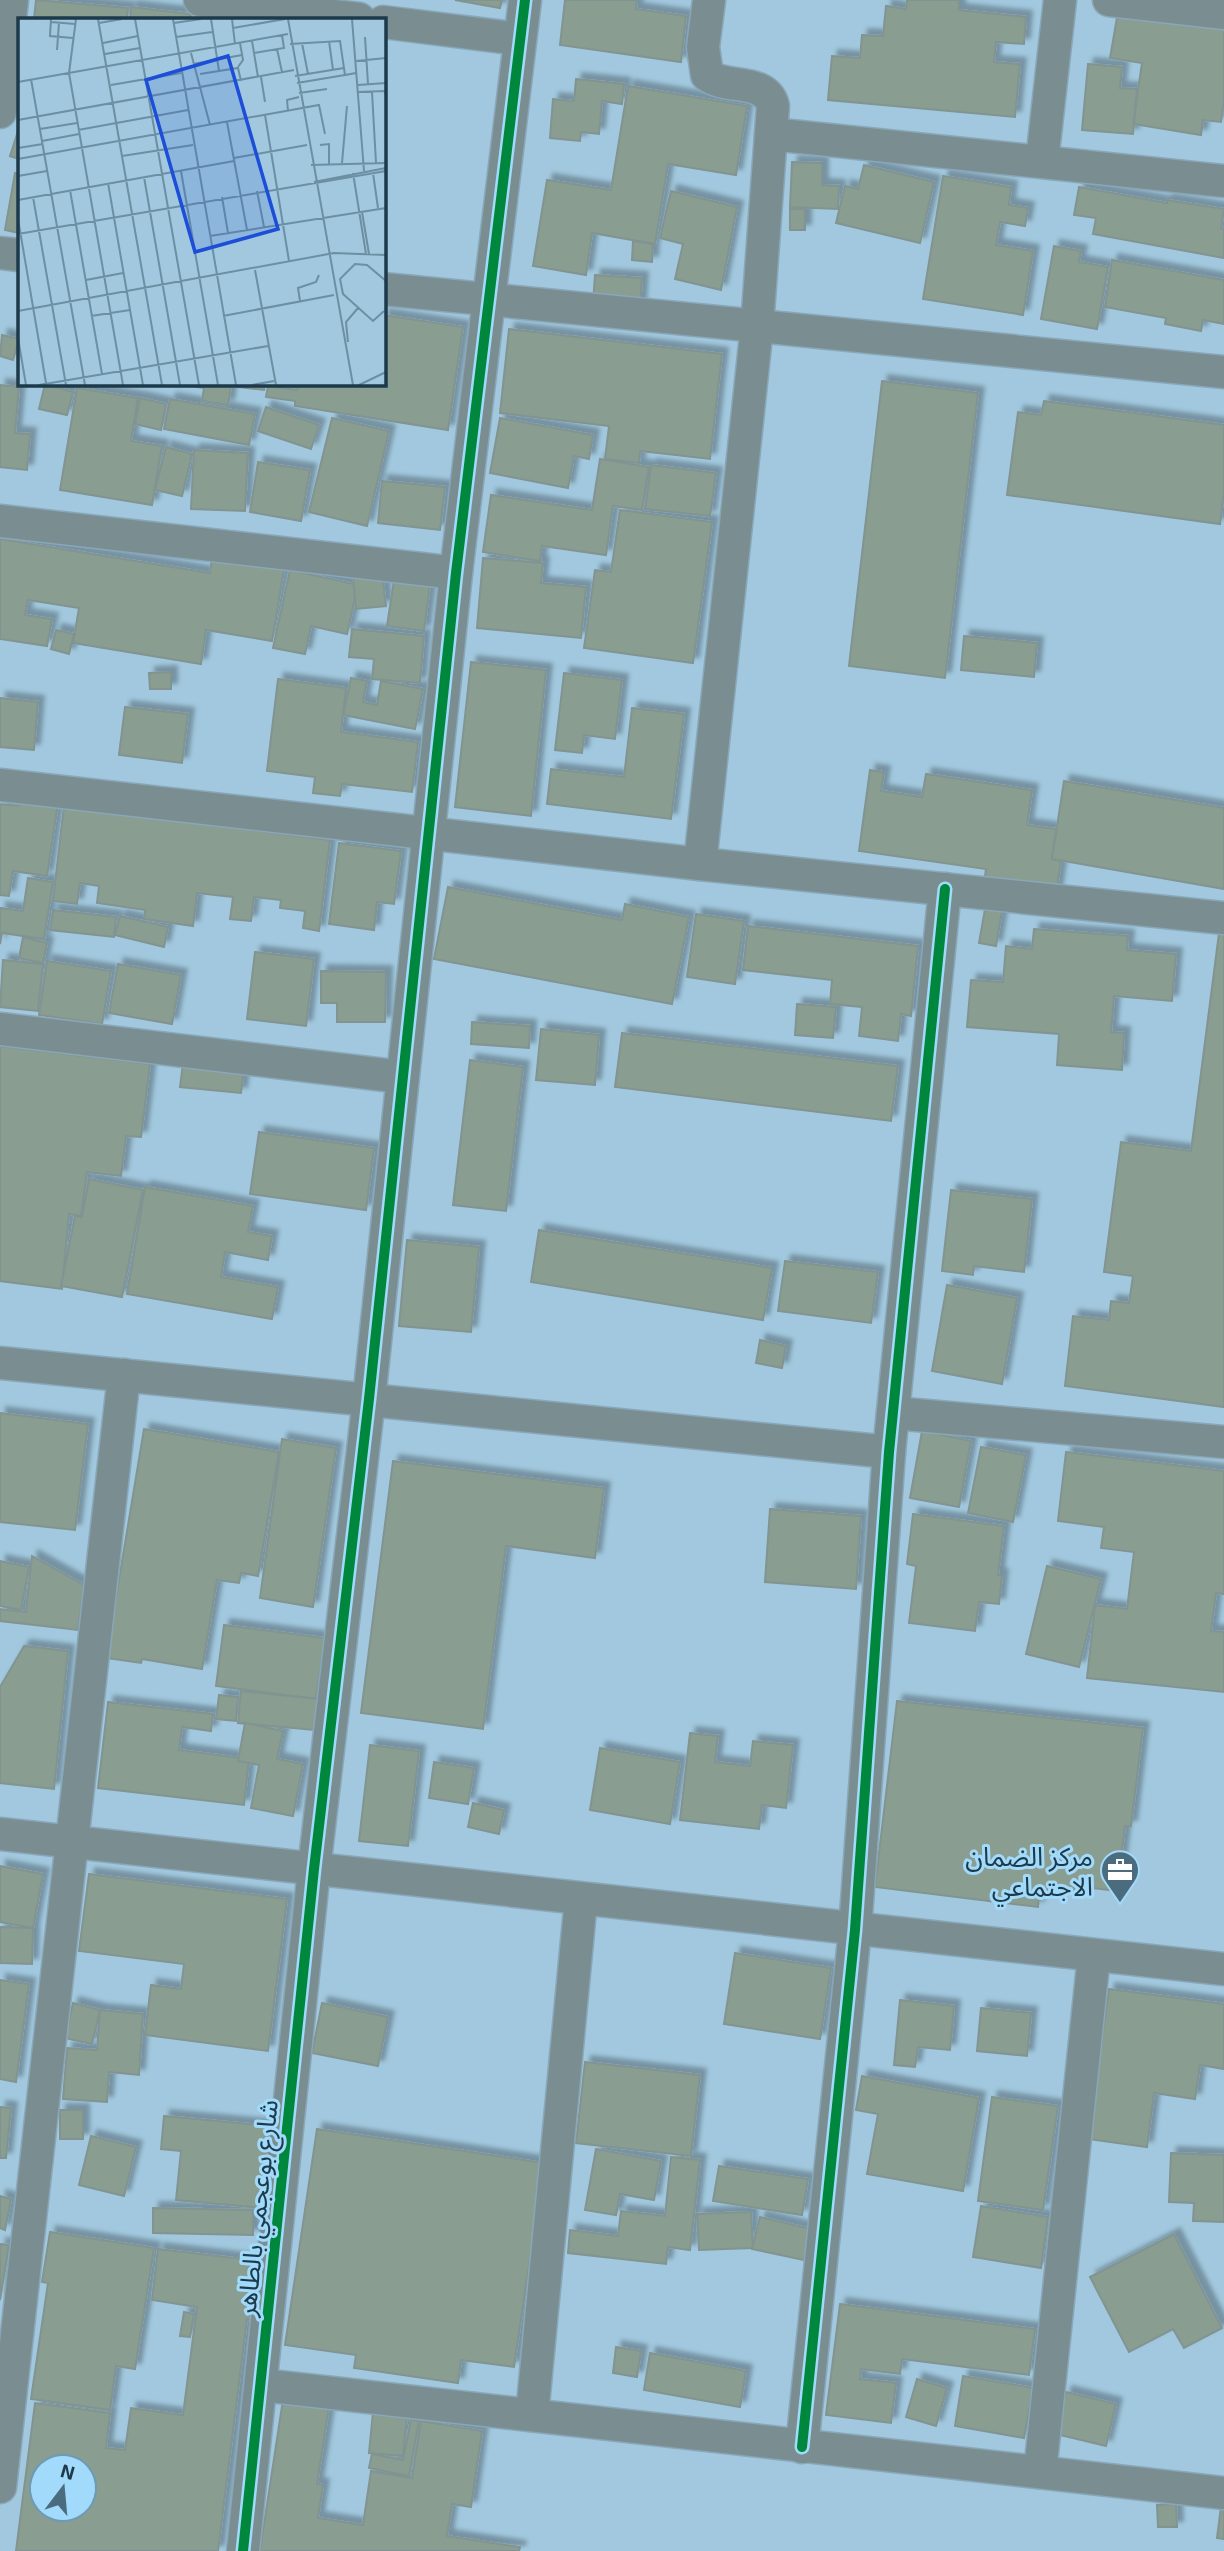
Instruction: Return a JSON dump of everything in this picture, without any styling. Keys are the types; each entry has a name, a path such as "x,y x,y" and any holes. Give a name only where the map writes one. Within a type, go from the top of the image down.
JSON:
{"street":[{"path":"0,111 12,0"},
{"path":"200,0 351,18"},
{"name":"شارع بوعجمي بالطاهر","path":"243,2551 314,1869 369,1399 456,573 525,0"},
{"path":"700,864 757,326 773,106 767,93 712,79 705,70 703,47 709,0"},
{"path":"1042,161 1060,0"},
{"path":"1109,0 1224,13"},
{"path":"385,22 520,39"},
{"path":"771,134 1224,181"},
{"path":"0,253 18,255"},
{"path":"385,289 1224,372"},
{"path":"0,521 456,573"},
{"path":"0,785 700,864 1224,918"},
{"path":"802,2447 855,1930 889,1452 944,889"},
{"path":"0,1029 402,1077"},
{"path":"0,1363 889,1452"},
{"path":"0,2487 124,1375"},
{"path":"894,1413 1224,1442"},
{"path":"0,1834 1224,1969"},
{"path":"531,2415 580,1899"},
{"path":"1040,2472 1094,1956"},
{"path":"261,2385 1224,2493"}],"building":[{"path":"36,0 128,8 127,18 34,18"},
{"path":"455,0 502,0 500,8"},
{"path":"565,0 637,0 636,9 686,16 681,62 560,45"},
{"path":"907,0 959,0 959,10 1026,17 1024,44 996,42 994,62 1020,64 1015,117 828,100 832,56 860,58 862,35 883,36 886,6 906,9"},
{"path":"1119,6 1224,22 1224,101 1221,122 1203,120 1201,135 1133,124 1142,63 1110,58"},
{"path":"131,7 191,14 190,18 130,18"},
{"path":"200,12 234,18 198,18"},
{"path":"1088,64 1122,67 1120,88 1137,89 1133,134 1082,130"},
{"path":"576,79 624,84 622,104 602,101 599,134 581,132 580,141 550,138 553,99 574,101"},
{"path":"628,86 747,106 736,175 668,164 655,244 592,233 586,275 533,266 547,180 611,190"},
{"path":"18,131 18,159 10,156"},
{"path":"792,162 822,163 822,185 839,186 838,209 790,207"},
{"path":"864,165 934,182 920,243 836,223 845,186 858,189"},
{"path":"15,173 18,174 18,233 5,230"},
{"path":"943,176 1011,187 1009,205 1028,208 1025,226 1000,222 996,245 1033,251 1023,315 923,299"},
{"path":"1079,187 1167,203 1167,200 1224,209 1221,228 1224,229 1224,258 1093,234 1096,218 1074,215"},
{"path":"671,191 737,207 721,290 675,279 683,244 660,238"},
{"path":"790,209 805,209 805,230 790,230"},
{"path":"633,241 653,244 652,262 632,260"},
{"path":"1054,246 1081,251 1079,262 1108,267 1097,329 1041,319"},
{"path":"1112,260 1224,280 1224,324 1203,320 1201,331 1165,324 1166,318 1105,307"},
{"path":"595,275 642,278 640,307 593,303"},
{"path":"385,315 463,327 448,430 295,406 295,401 266,397 268,386 297,390 298,385 385,385"},
{"path":"509,329 722,354 710,459 640,451 639,463 605,459 609,426 500,413"},
{"path":"2,335 18,339 13,360 0,356"},
{"path":"882,381 978,393 945,678 849,666"},
{"path":"0,385 19,387 15,433 30,434 27,470 0,467"},
{"path":"45,385 73,392 67,415 39,409"},
{"path":"184,385 265,385 264,390 231,386 228,405 202,401 204,388"},
{"path":"77,388 138,398 131,441 162,446 152,505 60,490"},
{"path":"140,398 166,404 161,430 135,424"},
{"path":"170,399 255,414 249,445 164,429"},
{"path":"1044,401 1224,425 1224,493 1220,524 1007,495 1018,412 1041,415"},
{"path":"266,407 319,425 311,449 258,431"},
{"path":"332,418 389,431 367,526 309,512"},
{"path":"500,418 593,435 589,459 574,456 568,488 490,473"},
{"path":"166,447 192,454 182,496 155,490"},
{"path":"194,450 248,453 245,511 191,509"},
{"path":"600,459 649,467 642,510 613,506 606,555 542,546 540,561 483,552 491,495 592,510"},
{"path":"258,462 310,470 301,521 250,512"},
{"path":"651,465 716,473 710,516 645,509"},
{"path":"382,481 445,487 440,530 378,523"},
{"path":"620,510 712,522 693,663 584,648 595,570 611,572"},
{"path":"0,539 210,573 212,558 284,569 272,641 206,630 201,664 73,643 79,608 28,600 25,615 52,619 47,646 0,639"},
{"path":"483,558 543,563 541,583 586,587 581,638 477,628"},
{"path":"290,570 358,585 347,634 311,626 305,654 273,648"},
{"path":"382,573 386,606 356,609 353,577"},
{"path":"394,580 430,585 424,631 387,626"},
{"path":"352,629 424,636 420,683 372,679 374,659 349,657"},
{"path":"56,630 74,634 69,654 51,649"},
{"path":"964,636 1037,643 1034,677 961,670"},
{"path":"471,662 546,670 531,816 455,807"},
{"path":"171,672 171,689 150,689 149,673"},
{"path":"564,673 622,680 615,739 584,735 582,753 555,750"},
{"path":"351,678 367,681 363,702 377,705 381,681 423,689 415,729 343,715"},
{"path":"278,679 346,688 341,732 418,742 412,792 342,784 340,796 313,793 315,777 267,771"},
{"path":"0,698 38,702 34,750 0,747"},
{"path":"125,707 188,714 182,763 119,755"},
{"path":"632,708 684,714 671,819 547,804 551,769 624,777"},
{"path":"870,770 884,772 881,791 922,797 926,774 1032,790 1027,825 1056,829 1052,859 1061,861 1055,901 983,891 986,869 859,851"},
{"path":"1064,781 1224,808 1224,889 1052,859"},
{"path":"22,784 60,790 47,876 13,871 9,896 0,895 0,804 18,806"},
{"path":"64,806 330,840 319,931 303,928 305,911 280,908 281,900 254,897 251,921 230,919 233,897 197,893 193,926 144,919 145,910 97,903 99,886 80,883 77,904 53,901"},
{"path":"339,843 401,851 394,904 377,902 374,930 329,924"},
{"path":"28,878 53,882 44,939 2,933 0,944 0,908 23,911"},
{"path":"448,887 622,920 625,904 689,917 672,1004 434,959"},
{"path":"985,909 1002,911 996,946 979,943"},
{"path":"53,910 116,917 114,937 50,930"},
{"path":"696,914 744,921 735,984 687,977"},
{"path":"120,916 168,927 164,947 115,935"},
{"path":"748,926 918,946 911,1016 901,1014 898,1041 859,1036 862,1007 830,1004 832,980 743,970"},
{"path":"1034,929 1128,936 1127,950 1176,954 1172,1001 1114,996 1111,1032 1124,1033 1122,1070 1057,1065 1059,1034 967,1027 971,980 1003,982 1006,946 1032,949"},
{"path":"1219,933 1224,934 1224,1407 1065,1386 1073,1316 1109,1320 1111,1301 1129,1303 1133,1276 1104,1272 1121,1142 1191,1151"},
{"path":"23,937 47,943 43,963 19,958"},
{"path":"255,952 314,959 306,1026 247,1019"},
{"path":"3,960 43,964 38,1011 0,1007"},
{"path":"47,961 111,971 102,1024 39,1015"},
{"path":"118,964 181,975 172,1024 109,1013"},
{"path":"321,971 386,972 385,1022 337,1022 337,1003 321,1003"},
{"path":"797,1004 836,1007 833,1038 795,1035"},
{"path":"472,1022 530,1026 529,1048 471,1044"},
{"path":"541,1029 599,1035 595,1085 536,1080"},
{"path":"622,1033 898,1066 891,1121 615,1087"},
{"path":"0,1046 150,1064 141,1137 126,1136 121,1176 87,1172 81,1216 69,1214 62,1289 0,1281"},
{"path":"470,1060 523,1067 506,1211 453,1205"},
{"path":"183,1063 244,1069 241,1093 180,1087"},
{"path":"259,1132 374,1148 366,1210 250,1194"},
{"path":"89,1179 143,1190 122,1297 61,1286 75,1216 82,1217"},
{"path":"145,1187 253,1206 248,1232 272,1236 268,1260 225,1252 221,1277 278,1287 272,1319 127,1294"},
{"path":"951,1190 1032,1199 1024,1272 974,1266 973,1275 942,1271"},
{"path":"539,1230 772,1268 763,1320 531,1282"},
{"path":"407,1240 479,1247 471,1332 399,1326"},
{"path":"785,1261 878,1272 871,1323 778,1311"},
{"path":"947,1285 1017,1298 1002,1384 932,1371"},
{"path":"760,1340 786,1346 782,1368 756,1363"},
{"path":"0,1413 88,1424 75,1530 0,1522"},
{"path":"144,1429 279,1452 258,1576 241,1573 239,1583 217,1580 202,1669 142,1659 141,1663 106,1658"},
{"path":"922,1431 971,1441 959,1507 910,1498"},
{"path":"282,1439 336,1448 313,1607 260,1598"},
{"path":"981,1447 1026,1455 1013,1522 968,1513"},
{"path":"1066,1452 1224,1471 1224,1594 1216,1593 1211,1631 1224,1632 1224,1692 1087,1678 1095,1605 1127,1609 1134,1552 1101,1548 1104,1527 1058,1521"},
{"path":"393,1461 604,1488 595,1558 506,1546 483,1729 361,1713"},
{"path":"770,1509 861,1516 856,1589 765,1582"},
{"path":"913,1514 1004,1526 998,1575 1002,1575 999,1604 979,1602 975,1631 909,1623 916,1566 907,1564"},
{"path":"32,1556 84,1585 78,1630 0,1621 0,1609 26,1612"},
{"path":"0,1561 29,1567 21,1610 0,1606"},
{"path":"1047,1566 1101,1579 1079,1667 1026,1654"},
{"path":"224,1625 325,1638 316,1699 216,1686"},
{"path":"24,1646 68,1651 54,1789 0,1783 0,1687"},
{"path":"241,1691 318,1699 314,1730 238,1723"},
{"path":"219,1695 238,1697 236,1721 216,1719"},
{"path":"897,1701 1143,1728 1131,1826 1125,1826 1117,1891 1074,1886 1074,1893 1040,1889 1038,1907 875,1887"},
{"path":"108,1702 213,1714 211,1731 182,1727 179,1750 249,1759 244,1805 98,1788"},
{"path":"245,1723 283,1731 277,1759 303,1764 293,1816 251,1808 259,1765 238,1761"},
{"path":"690,1733 718,1736 715,1762 750,1766 753,1741 793,1745 786,1808 762,1805 759,1829 680,1820"},
{"path":"370,1745 419,1751 408,1846 359,1841"},
{"path":"600,1748 680,1762 670,1824 590,1810"},
{"path":"434,1762 474,1768 468,1804 429,1798"},
{"path":"473,1803 504,1810 499,1834 468,1827"},
{"path":"0,1866 43,1874 33,1928 0,1922"},
{"path":"89,1874 287,1899 268,2051 145,2035 151,1985 181,1989 184,1964 79,1951"},
{"path":"0,1927 33,1928 32,1964 0,1963"},
{"path":"735,1953 831,1968 820,2039 724,2024"},
{"path":"0,1980 29,1984 16,2082 0,2079"},
{"path":"1109,1989 1224,2004 1224,2069 1200,2065 1195,2099 1154,2093 1147,2147 1088,2139"},
{"path":"900,2000 954,2006 950,2050 918,2047 915,2067 894,2065"},
{"path":"73,2003 100,2010 92,2044 65,2038"},
{"path":"322,2003 388,2017 378,2066 312,2053"},
{"path":"981,2008 1031,2013 1027,2056 977,2051"},
{"path":"100,2010 143,2014 139,2075 109,2072 107,2102 63,2099 67,2048 97,2050"},
{"path":"585,2062 700,2075 691,2156 576,2143"},
{"path":"862,2076 979,2098 963,2191 867,2174 878,2114 856,2110"},
{"path":"992,2097 1058,2106 1043,2210 978,2201"},
{"path":"0,2107 11,2108 6,2158 0,2158"},
{"path":"60,2110 83,2110 83,2139 60,2139"},
{"path":"164,2116 270,2126 262,2208 176,2200 181,2151 161,2149"},
{"path":"317,2129 544,2163 514,2367 461,2360 458,2383 354,2368 356,2355 285,2345"},
{"path":"91,2136 136,2147 124,2196 79,2185"},
{"path":"596,2149 661,2161 654,2200 620,2194 616,2215 585,2210"},
{"path":"1171,2153 1224,2155 1224,2222 1193,2221 1194,2203 1169,2202"},
{"path":"671,2157 700,2160 690,2250 668,2247 666,2264 568,2253 570,2230 618,2236 621,2211 665,2216"},
{"path":"719,2166 808,2179 802,2215 713,2201"},
{"path":"0,2196 11,2199 5,2230 0,2228"},
{"path":"981,2206 1048,2217 1041,2268 973,2257"},
{"path":"153,2208 253,2210 253,2235 153,2233"},
{"path":"751,2212 753,2248 699,2250 697,2214"},
{"path":"760,2217 811,2229 804,2260 752,2249"},
{"path":"50,2232 154,2248 135,2369 116,2366 110,2410 31,2399 48,2283 42,2282"},
{"path":"1174,2234 1222,2328 1184,2348 1173,2329 1129,2352 1090,2277"},
{"path":"0,2244 9,2245 0,2300"},
{"path":"158,2249 259,2261 252,2320 247,2319 218,2551 16,2551 28,2458 28,2523 98,2523 98,2453 29,2453 35,2403 110,2413 106,2448 125,2450 131,2408 183,2415 197,2307 152,2300"},
{"path":"840,2304 1035,2329 1029,2375 902,2359 900,2374 861,2369 860,2379 896,2383 891,2423 826,2415"},
{"path":"184,2312 194,2314 190,2337 180,2336"},
{"path":"616,2347 641,2351 637,2377 613,2373"},
{"path":"650,2353 746,2371 740,2407 644,2390"},
{"path":"963,2376 1033,2388 1024,2438 955,2426"},
{"path":"917,2379 947,2388 936,2426 906,2417"},
{"path":"1066,2392 1116,2404 1106,2446 1056,2434"},
{"path":"284,2393 330,2400 317,2484 323,2485 318,2518 363,2525 371,2471 412,2478 421,2421 482,2431 471,2507 452,2504 447,2536 520,2547 519,2551 260,2551"},
{"path":"373,2412 407,2415 403,2456 369,2453"},
{"path":"411,2419 419,2421 409,2476 369,2468 372,2454 403,2460"},
{"path":"1176,2504 1177,2527 1158,2527 1157,2505"},
{"path":"1221,2507 1224,2507 1224,2539 1217,2538"}],"cycle path":[{"path":"243,2551 314,1869 369,1399 456,573 525,0"},
{"path":"802,2447 855,1930 889,1452 945,889"}],"place":[{"name":"مركز الضمان الاجتماعي","path":"1120,1904"}]}
